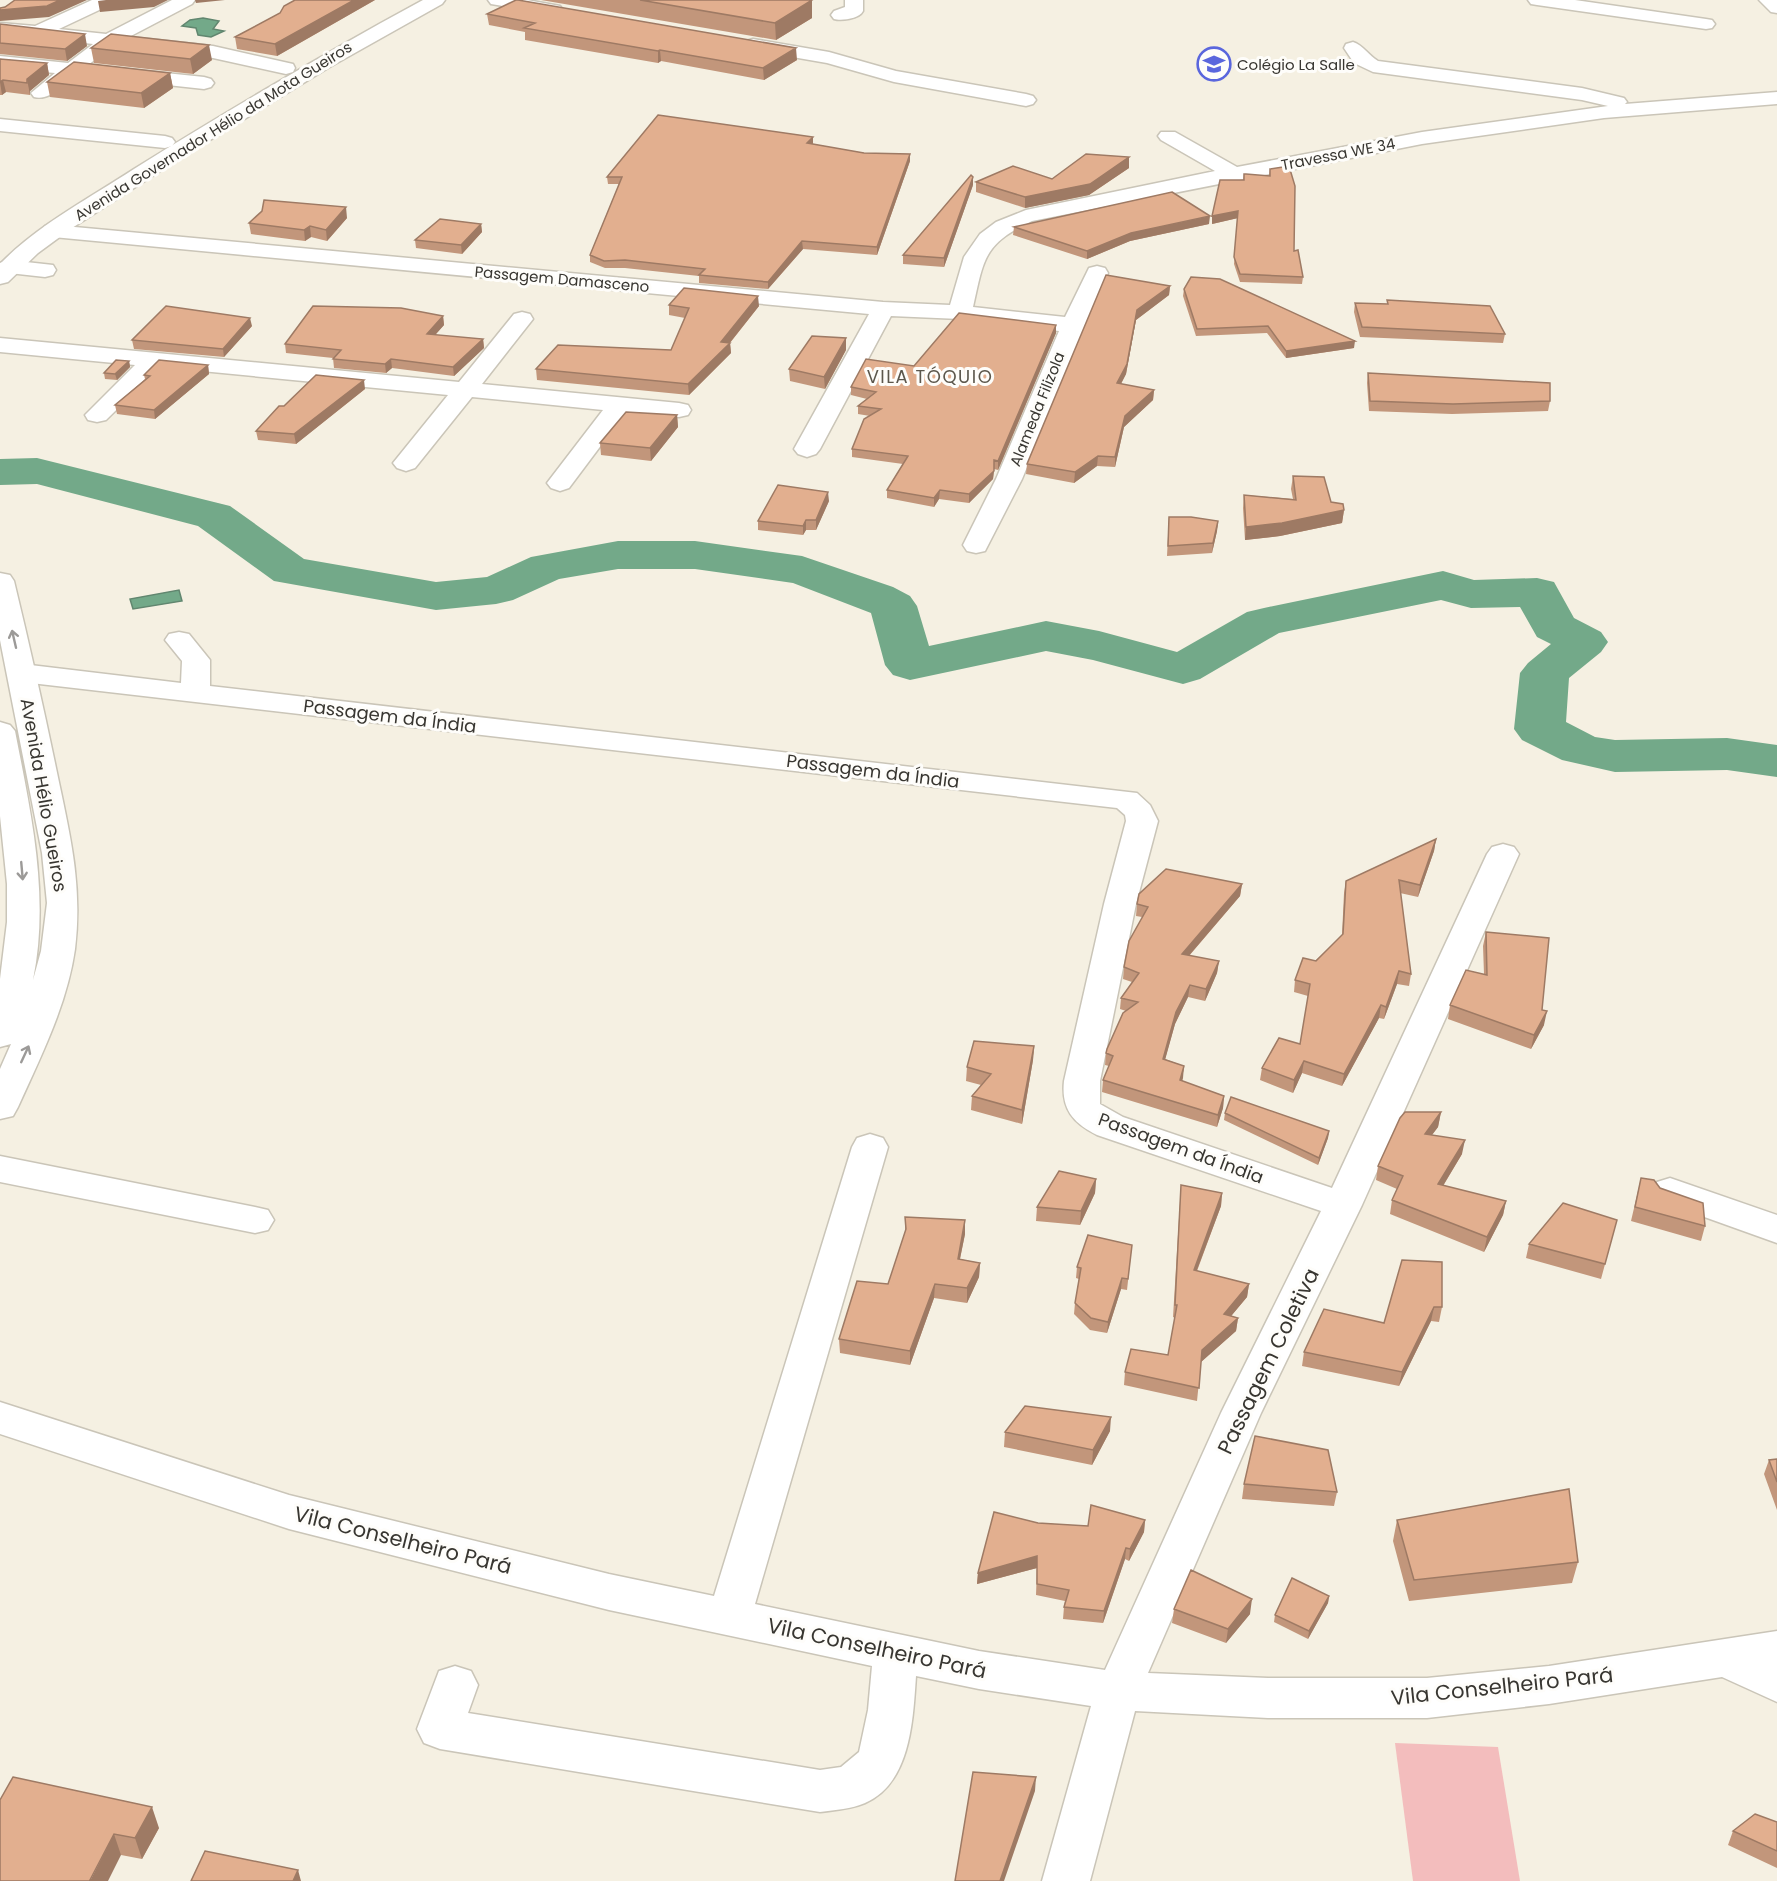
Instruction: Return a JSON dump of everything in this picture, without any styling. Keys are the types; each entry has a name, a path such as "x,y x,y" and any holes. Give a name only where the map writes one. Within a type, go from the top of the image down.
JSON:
{"street":[{"path":"38,32 106,0"},
{"path":"41,93 111,39 186,0"},
{"name":"Avenida Governador Hélio da Mota Gueiros","path":"3,266 31,228 286,68 414,0"},
{"name":"Avenida Governador Hélio da Mota Gueiros","path":"3,266 53,231 277,89 436,0"},
{"path":"497,0 577,14"},
{"path":"840,15 854,10 854,0"},
{"path":"1538,0 1607,5 1706,24"},
{"path":"1768,0 1777,8"},
{"path":"0,28 213,52 238,49 286,68"},
{"path":"738,42 829,58 894,76 1026,100"},
{"path":"1353,48 1361,59 1373,66 1582,94 1647,108"},
{"path":"188,99 238,49"},
{"path":"0,62 204,83"},
{"name":"Travessa WE 34","path":"960,312 971,269 980,247 995,232 1026,216 1422,138 1647,108 1777,98"},
{"path":"0,125 165,142"},
{"path":"1168,136 1234,174"},
{"name":"Passagem Damasceno","path":"53,231 883,309 960,312 1071,325"},
{"path":"3,266 45,270"},
{"name":"Alameda Filizola","path":"976,545 994,513 1071,325 1097,273"},
{"path":"807,449 883,309"},
{"path":"406,463 522,319"},
{"path":"0,345 679,410"},
{"path":"97,415 154,360"},
{"path":"560,483 619,405"},
{"name":"Avenida Hélio Gueiros","path":"0,581 22,673 58,853 63,903 58,951 39,1022 0,1107"},
{"path":"179,640 196,660 195,694"},
{"name":"Passagem da Índia","path":"22,673 1126,800 1139,812 1142,821 1120,904 1082,1081 1080,1097 1082,1108 1095,1119 1110,1126 1344,1205"},
{"name":"Avenida Hélio Gueiros","path":"0,731 17,815 24,884 11,954 21,969 0,1036"},
{"path":"0,851 17,815"},
{"name":"Passagem Coletiva","path":"1066,1881 1118,1691 1241,1413 1344,1205 1503,854"},
{"path":"11,954 58,951"},
{"path":"729,1617 870,1147"},
{"path":"0,1169 255,1220"},
{"path":"1670,1191 1777,1229"},
{"name":"Vila Conselheiro Pará","path":"0,1418 289,1512 598,1589 980,1670 1118,1691 1269,1698 1427,1698 1549,1685 1777,1650"},
{"path":"455,1685 440,1730 820,1791 852,1787 880,1762 891,1710 896,1653"},
{"path":"1728,1659 1777,1683"}],"shaded area":[{"path":"203,18 219,21 213,29 224,31 211,37 198,35 196,28 182,26 190,20"},
{"path":"179,590 182,601 133,609 130,599"},
{"path":"1395,1743 1498,1747 1520,1881 1413,1881"}],"building":[{"path":"15,0 60,0 47,6 0,10"},
{"path":"295,0 354,0 275,44 235,37 280,13 284,6"},
{"path":"516,0 796,48 763,68 524,28 535,23 487,14"},
{"path":"640,0 812,0 775,23"},
{"path":"0,24 85,34 65,49 0,43"},
{"path":"111,34 209,45 190,59 91,48"},
{"path":"0,59 47,63 27,79 27,83 3,80 0,82"},
{"path":"74,62 170,73 141,93 47,82"},
{"path":"658,115 813,137 807,143 864,153 910,154 877,247 802,241 768,282 699,275 705,269 625,260 604,261 590,255 622,177 607,177"},
{"path":"1086,154 1129,157 1090,184 1025,197 976,182 1013,166 1052,179"},
{"path":"1289,166 1295,186 1294,251 1298,250 1303,277 1240,274 1234,257 1238,211 1212,216 1220,180 1244,180 1244,174 1270,176 1270,169"},
{"path":"971,175 973,177 944,258 903,255"},
{"path":"1172,192 1210,216 1131,233 1087,251 1014,227"},
{"path":"264,200 346,207 326,230 310,226 304,230 249,223 262,211"},
{"path":"440,219 481,224 461,245 415,240"},
{"path":"1106,275 1170,286 1137,310 1127,364 1117,383 1154,390 1125,416 1115,457 1098,456 1075,472 1027,464"},
{"path":"1191,277 1220,279 1355,341 1286,351 1268,326 1197,329 1184,289"},
{"path":"684,288 758,296 721,342 730,343 688,384 536,369 558,345 671,350 689,308 669,305"},
{"path":"1387,300 1490,306 1505,334 1362,327 1355,303 1388,304"},
{"path":"166,306 250,318 223,349 132,340"},
{"path":"313,306 401,308 443,316 427,334 483,339 453,367 391,359 385,364 333,359 341,350 285,344"},
{"path":"959,313 1056,325 998,461 994,460 994,471 969,494 940,490 934,498 887,490 908,456 852,449 864,419 881,409 858,406 876,392 851,387 866,359 914,366"},
{"path":"812,336 846,338 824,377 789,369"},
{"path":"116,360 129,361 115,374 104,373"},
{"path":"159,360 208,365 154,410 115,405 150,376 144,375"},
{"path":"1368,373 1550,383 1550,401 1453,404 1370,401"},
{"path":"316,375 364,380 294,434 256,431 279,406 284,406"},
{"path":"626,412 677,415 650,448 600,443"},
{"path":"1293,476 1324,477 1331,502 1343,504 1344,510 1282,523 1246,527 1244,495 1296,500"},
{"path":"778,485 828,492 816,520 806,520 803,526 758,521"},
{"path":"1169,517 1218,521 1213,543 1168,546"},
{"path":"1436,839 1420,885 1399,880 1411,974 1399,971 1386,1007 1381,1005 1344,1074 1304,1061 1294,1080 1262,1068 1279,1038 1300,1044 1310,984 1295,980 1303,958 1316,961 1343,934 1346,881"},
{"path":"1166,869 1242,884 1182,954 1219,961 1206,989 1190,985 1176,1012 1163,1059 1184,1066 1180,1080 1224,1096 1218,1115 1103,1080 1113,1056 1106,1053 1107,1049 1123,1013 1138,1002 1121,998 1139,973 1124,967 1129,941 1148,907 1137,904 1139,894"},
{"path":"1486,932 1549,938 1542,1010 1547,1011 1534,1035 1450,1005 1466,970 1487,975"},
{"path":"974,1041 1034,1046 1022,1110 972,1096 991,1074 967,1067"},
{"path":"1231,1097 1329,1131 1319,1158 1225,1113"},
{"path":"1405,1112 1441,1112 1425,1134 1465,1140 1438,1184 1506,1201 1487,1237 1392,1200 1403,1176 1378,1166"},
{"path":"1059,1171 1096,1179 1081,1211 1037,1207"},
{"path":"1641,1178 1654,1180 1660,1188 1703,1203 1705,1226 1635,1207"},
{"path":"1181,1185 1222,1193 1194,1270 1249,1284 1224,1314 1238,1318 1202,1350 1199,1388 1125,1372 1131,1349 1168,1355 1177,1305 1175,1305"},
{"path":"1563,1203 1617,1220 1605,1264 1529,1244"},
{"path":"905,1217 965,1220 958,1259 980,1263 967,1288 935,1284 910,1351 839,1339 857,1281 888,1284 906,1229"},
{"path":"1088,1235 1132,1245 1128,1279 1122,1278 1108,1322 1091,1318 1075,1303 1081,1268 1077,1267"},
{"path":"1402,1260 1442,1262 1442,1307 1434,1307 1402,1372 1304,1352 1324,1309 1384,1323"},
{"path":"1025,1406 1111,1417 1093,1450 1005,1432"},
{"path":"1255,1436 1328,1450 1337,1492 1244,1484"},
{"path":"1777,1459 1777,1482 1769,1460"},
{"path":"1569,1489 1578,1562 1414,1580 1397,1520"},
{"path":"1091,1505 1145,1520 1130,1549 1126,1548 1104,1611 1064,1607 1069,1590 1037,1584 1037,1556 978,1573 994,1512 1038,1523 1088,1526"},
{"path":"1191,1570 1252,1599 1228,1629 1174,1609"},
{"path":"1292,1578 1329,1596 1309,1631 1275,1615"},
{"path":"973,1772 1036,1777 1000,1881 955,1881"},
{"path":"13,1777 152,1807 135,1838 114,1834 90,1880 94,1881 0,1881 0,1800"},
{"path":"1755,1814 1777,1822 1777,1851 1733,1831"},
{"path":"205,1851 298,1870 293,1881 191,1881"}],"waterway":[{"path":"0,472 37,471 214,516 290,571 436,596 496,590 547,567 618,555 695,555 802,570 876,597 893,606 910,665 1046,636 1099,646 1183,669 1264,622 1443,585 1471,594 1537,592 1554,627 1584,642 1545,673 1540,729 1580,749 1615,756 1727,754 1777,761"}],"place":[{"name":"Colégio La Salle","path":"1214,64"}],"district":[{"name":"VILA TÓQUIO","path":"930,376"}]}
